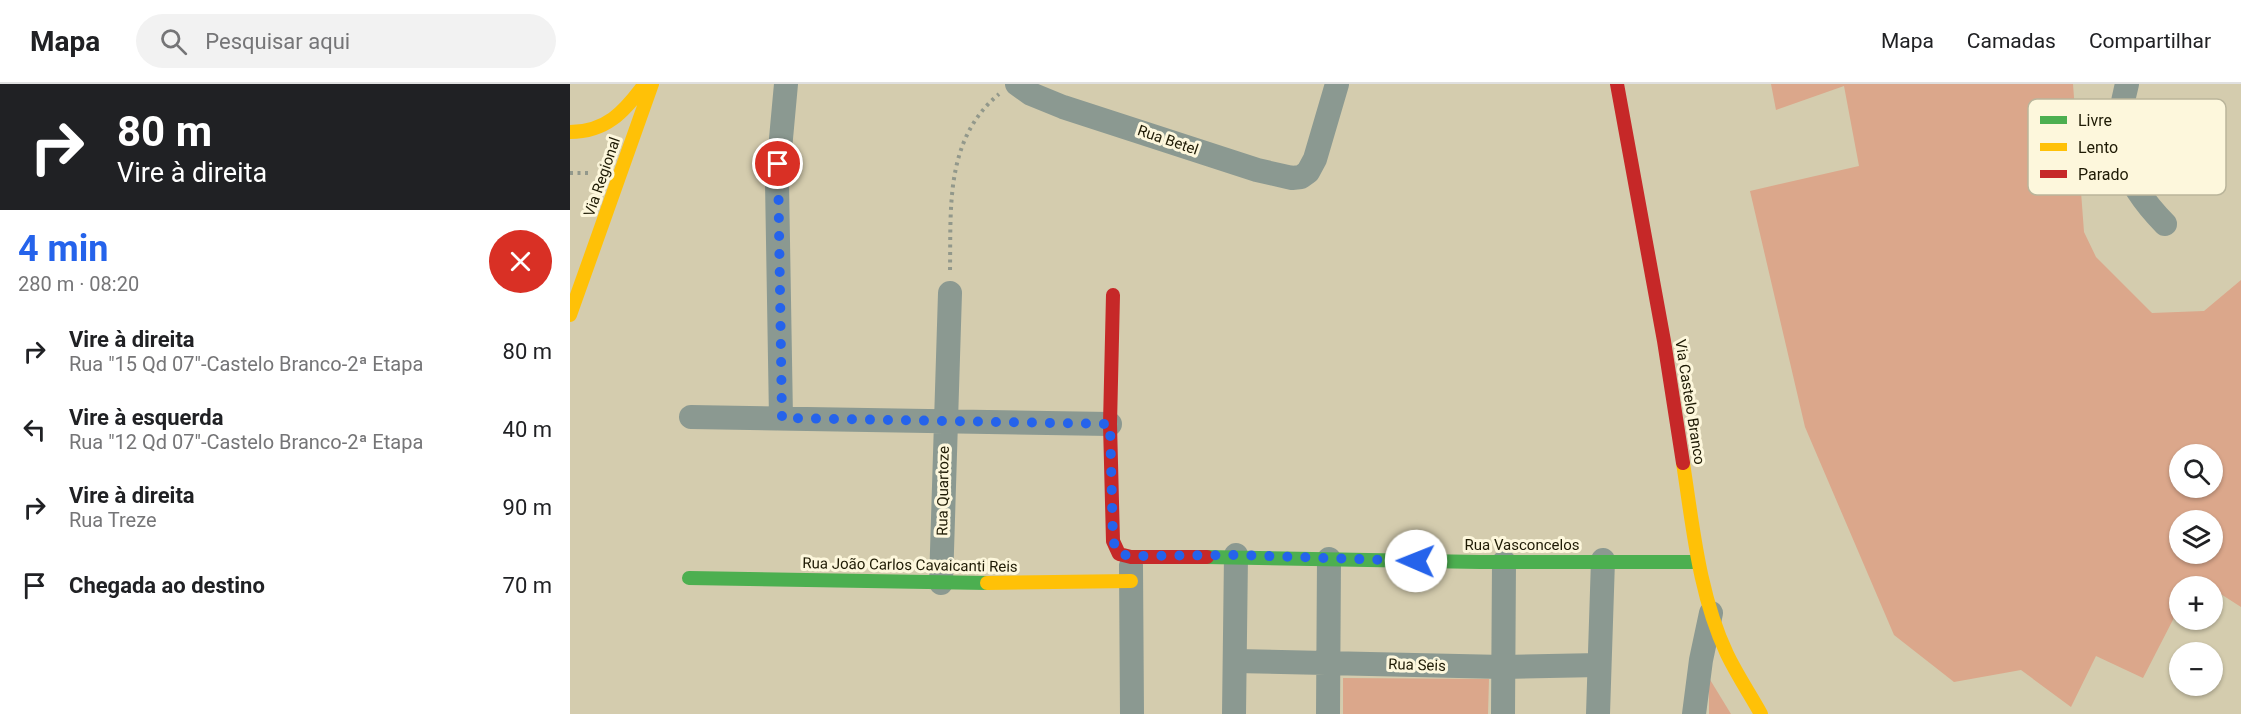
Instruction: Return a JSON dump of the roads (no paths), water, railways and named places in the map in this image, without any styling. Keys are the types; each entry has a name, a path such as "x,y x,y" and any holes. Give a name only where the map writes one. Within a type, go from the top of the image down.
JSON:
{"street":[{"path":"570,132 594,131 610,124 628,107 645,84"},
{"name":"Via Regional","path":"570,315 652,84"},
{"path":"782,418 777,182 786,84"},
{"name":"Rua Betel","path":"1009,88 1278,177 1301,177 1308,172 1315,159 1337,84"},
{"name":"Via Castelo Branco","path":"1617,84 1664,341 1698,562 1711,613 1727,654 1761,714"},
{"path":"2125,99 2127,84"},
{"path":"2139,195 2165,224"},
{"name":"Rua Quartoze","path":"941,582 944,420 950,293"},
{"path":"1113,295 1110,424 1113,541 1116,551 1131,556 1132,714"},
{"path":"691,417 1110,424"},
{"path":"1234,714 1236,555"},
{"name":"Rua Vasconcelos","path":"1131,556 1236,555 1504,562 1603,560 1698,562"},
{"path":"1328,714 1329,559"},
{"path":"1598,714 1603,560"},
{"path":"1503,714 1504,562"},
{"name":"Rua João Carlos Cavaicanti Reis","path":"689,578 941,582 1131,581"},
{"path":"1694,714 1701,660 1711,613"},
{"name":"Rua Seis","path":"1235,661 1503,667 1599,665"}]}
